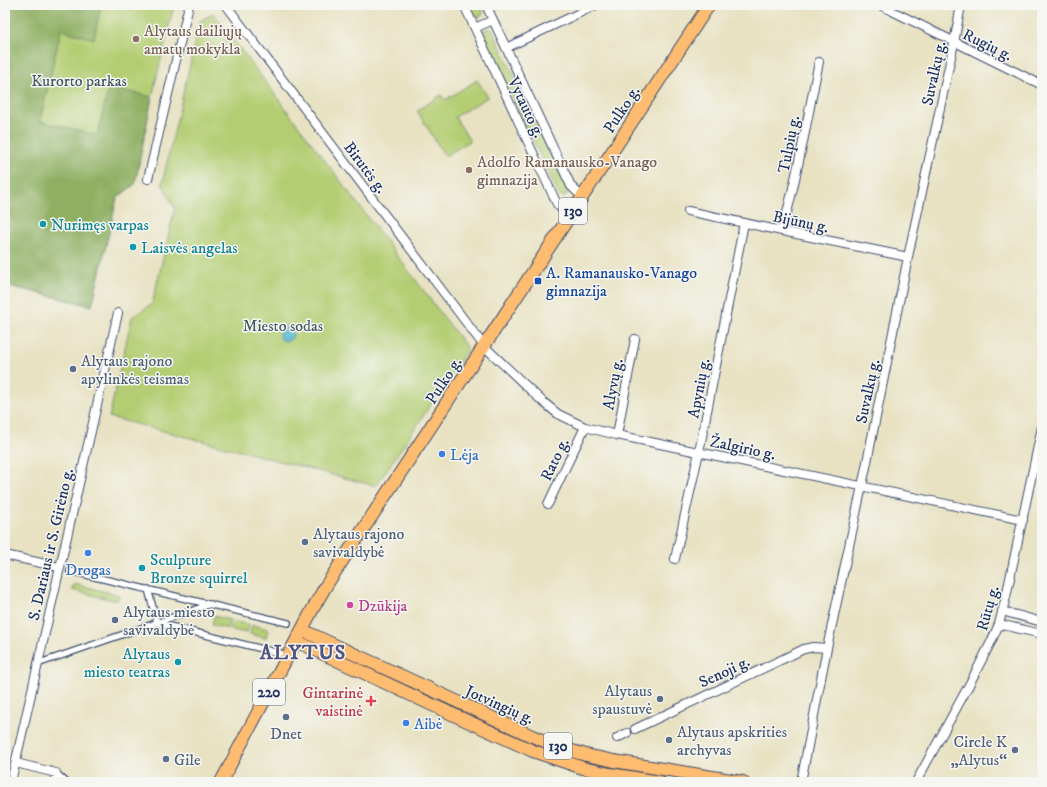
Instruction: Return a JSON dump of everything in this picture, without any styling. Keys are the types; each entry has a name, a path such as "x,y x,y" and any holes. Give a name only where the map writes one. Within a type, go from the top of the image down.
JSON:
{"main road":[{"name":"Pulko g.","path":"221,782 316,603 709,5"},
{"name":"Jotvingių g.","path":"299,636 446,697 562,748 614,761 743,782"},
{"name":"Jotvingių g.","path":"299,636 441,709 533,751 583,768 660,782"},
{"path":"441,709 446,697"}],"street":[{"path":"148,179 189,5"},
{"name":"Birutės g.","path":"226,5 484,346"},
{"name":"Vytauto g.","path":"464,5 557,204 563,211 570,215"},
{"name":"Vytauto g.","path":"486,5 571,186 583,196"},
{"path":"506,48 596,5"},
{"name":"Rugių g.","path":"880,5 954,43 1042,85"},
{"name":"Suvalkų g.","path":"801,782 827,648 862,486 908,256 961,5"},
{"path":"475,28 493,20"},
{"name":"Tulpių g.","path":"782,231 797,175 819,62"},
{"name":"Bijūnų g.","path":"688,211 908,256"},
{"name":"Apynių g.","path":"675,559 699,452 744,223"},
{"name":"S. Dariaus ir S. Girėno g.","path":"11,782 118,313"},
{"name":"Alyvų g.","path":"617,435 635,339"},
{"name":"Žalgirio g.","path":"484,346 549,407 558,414 585,427 1023,520"},
{"name":"Rato g.","path":"548,504 585,427"},
{"name":"Rūtų g.","path":"916,782 979,667 999,624 1023,520 1042,427"},
{"path":"5,555 59,567"},
{"path":"70,571 288,623"},
{"path":"148,589 157,622"},
{"path":"37,664 211,604"},
{"path":"1002,611 1042,622"},
{"path":"157,622 282,654"},
{"path":"999,624 1042,634"},
{"name":"Senoji g.","path":"617,738 804,649 813,646 827,648"},
{"path":"16,762 56,773 66,782"},
{"path":"54,782 56,773"}],"green space":[{"name":"Kurorto parkas","path":"5,5 174,5 152,97 135,184 117,198 92,306 5,285"},
{"name":"Kurorto parkas","path":"5,5 101,5 94,39 61,30 40,121 97,135 109,87 152,97 135,184 117,198 92,306 5,285"},
{"path":"469,5 480,5 483,14 480,17 474,16"},
{"name":"Miesto sodas","path":"213,13 468,349 376,486 109,417 132,317 152,304 175,208 162,184 200,21"},
{"path":"486,29 492,29 568,190 567,195 564,197 560,196 558,193 482,33"},
{"path":"477,80 488,97 455,117 470,141 445,156 417,111 441,95 445,100"},
{"path":"74,584 119,595 117,601 72,590"},
{"path":"214,616 230,620 228,629 212,625"},
{"path":"233,621 249,625 247,633 231,630"},
{"path":"252,625 268,629 266,638 250,634"}],"water":[{"path":"286,327 291,329 293,334 291,339 286,341 281,339 279,334 281,329"}],"place":[{"name":"Alytaus dailiųjų amatų mokykla","path":"136,39"},
{"name":"Adolfo Ramanausko-Vanago gimnazija","path":"469,170"},
{"name":"Nurimęs varpas","path":"43,224"},
{"name":"Laisvės angelas","path":"133,247"},
{"name":"A. Ramanausko-Vanago gimnazija","path":"538,281"},
{"name":"Alytaus rajono apylinkės teismas","path":"73,369"},
{"name":"Lėja","path":"442,454"},
{"name":"Alytaus rajono savivaldybė","path":"305,542"},
{"name":"Drogas","path":"88,553"},
{"name":"Sculpture Bronze squirrel","path":"142,568"},
{"name":"Dzūkija","path":"350,605"},
{"name":"Alytaus miesto savivaldybė","path":"115,620"},
{"name":"Alytaus miesto teatras","path":"178,662"},
{"name":"Alytaus spaustuvė","path":"660,699"},
{"name":"Gintarinė vaistinė","path":"371,701"},
{"name":"Dnet","path":"286,717"},
{"name":"Aibė","path":"406,723"},
{"name":"Alytaus apskrities archyvas","path":"669,740"},
{"name":"Circle K „Alytus“","path":"1015,750"},
{"name":"Gile","path":"166,759"}],"district":[{"name":"ALYTUS","path":"303,652"}]}
